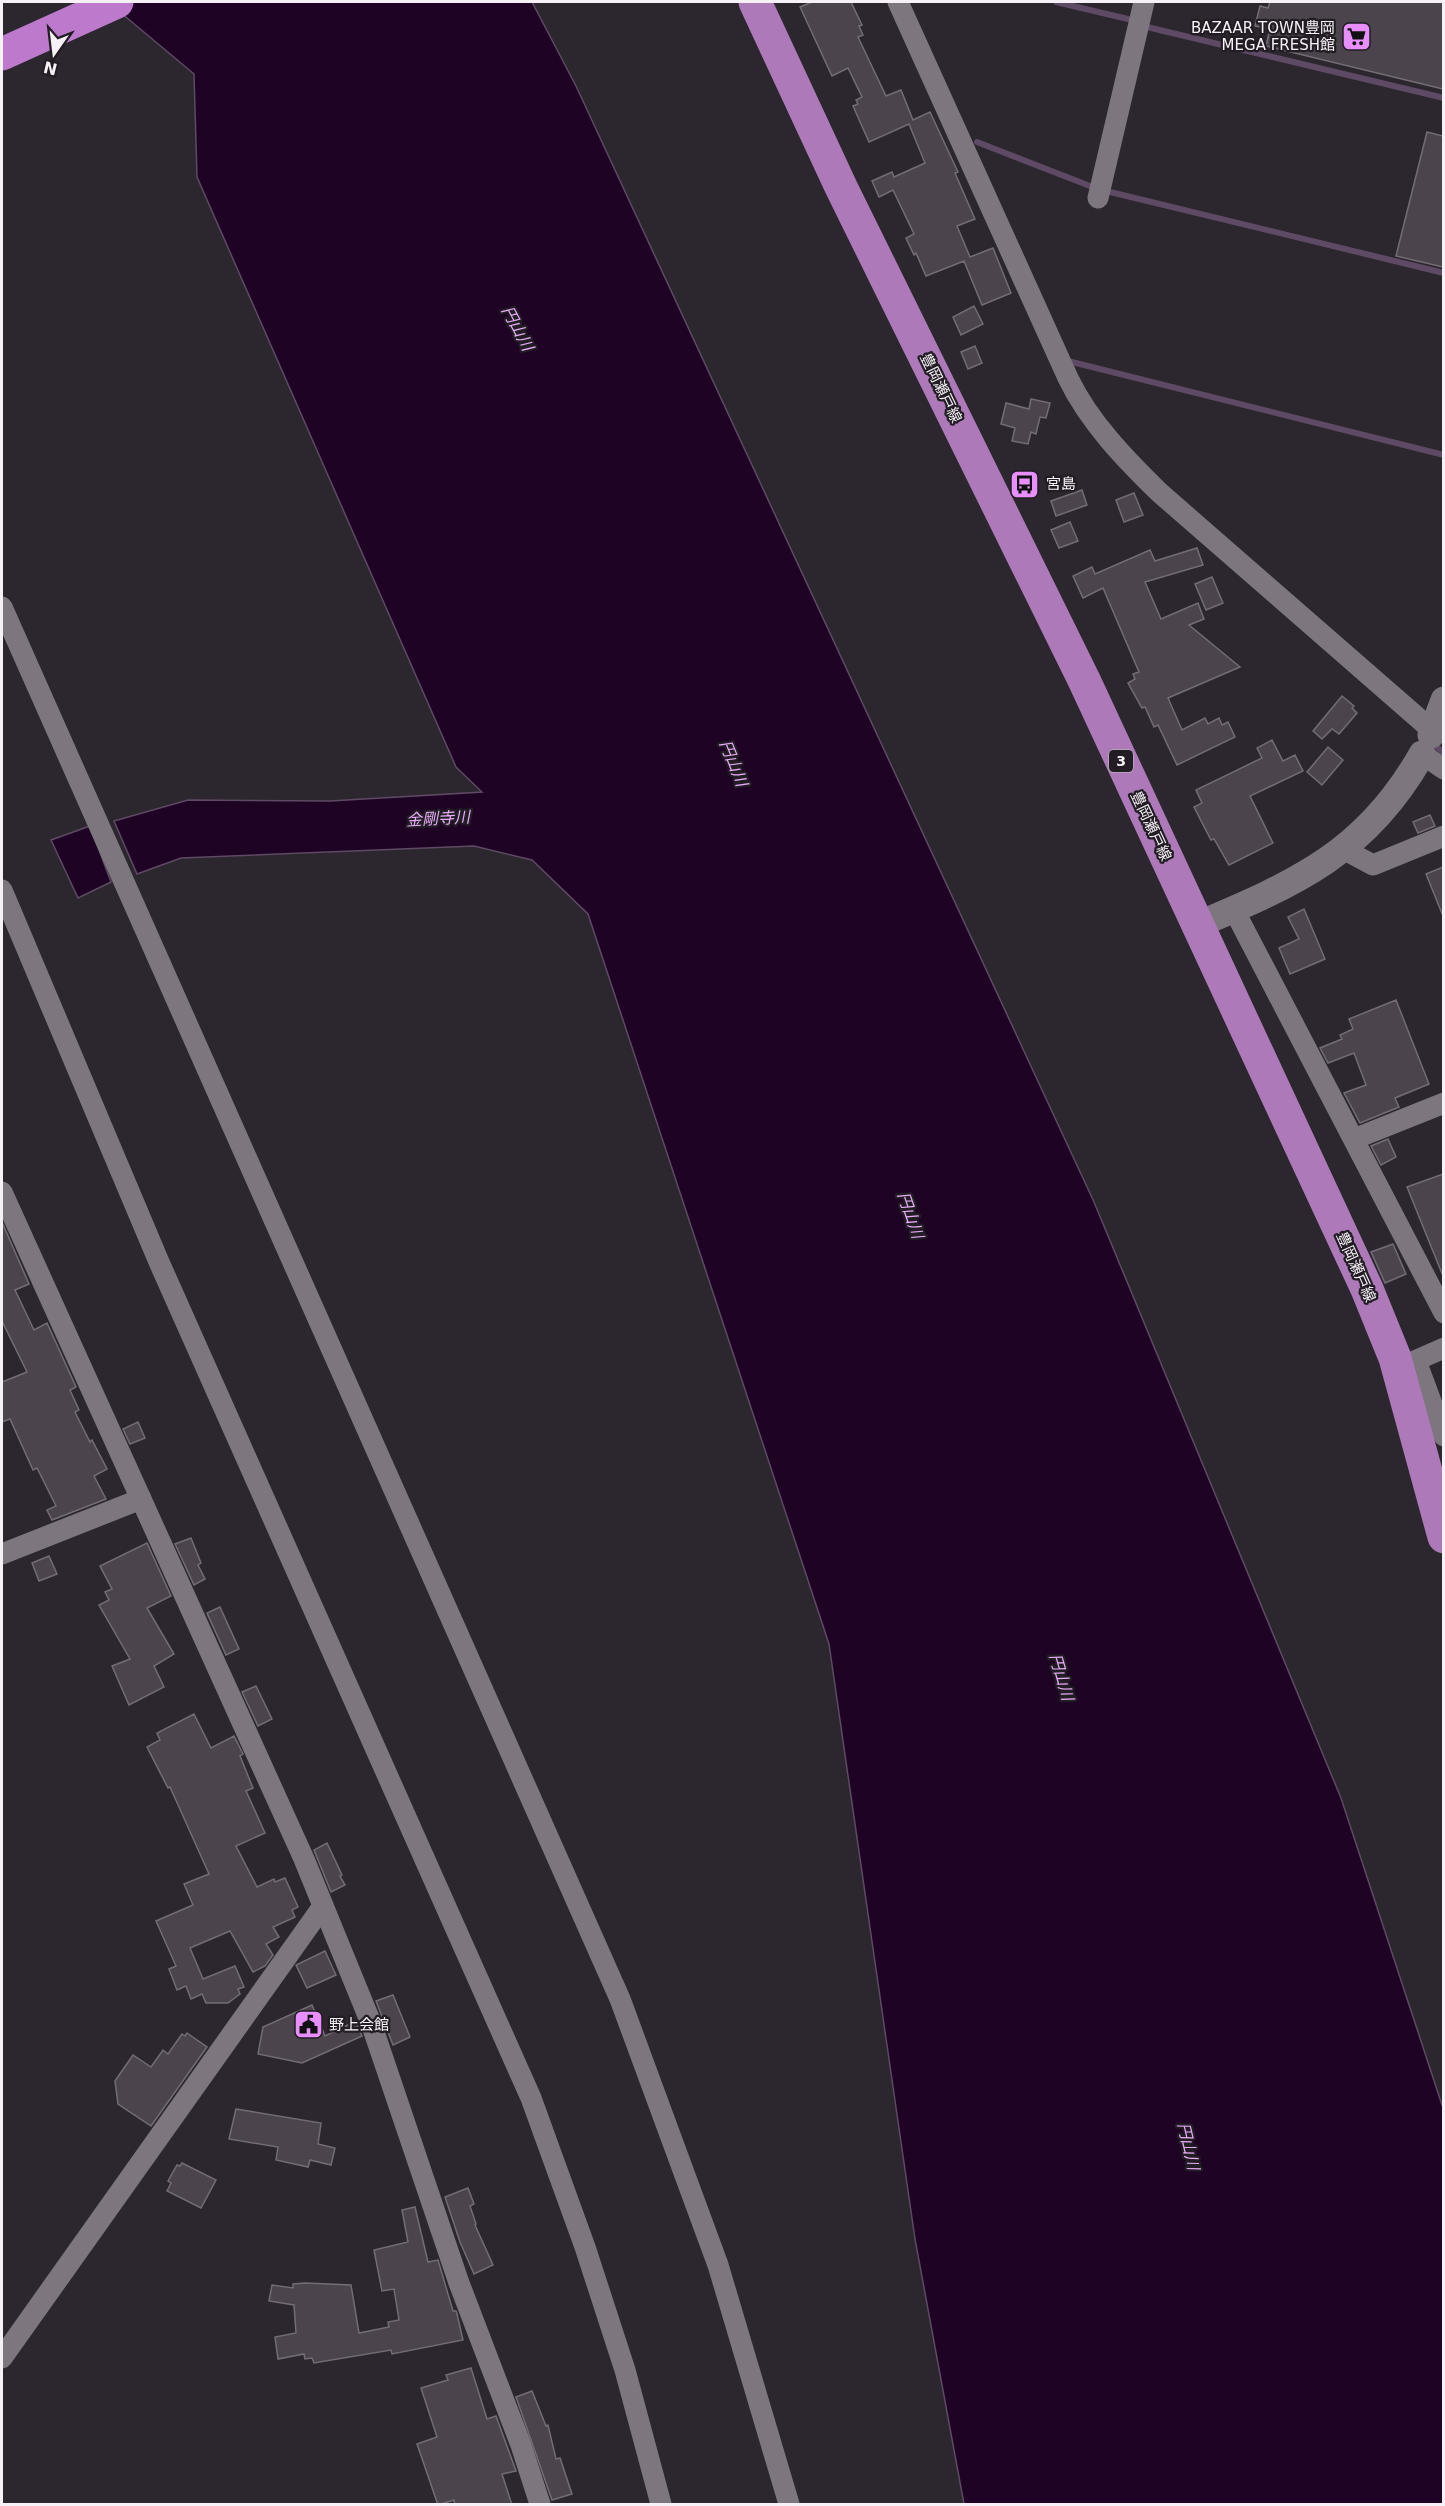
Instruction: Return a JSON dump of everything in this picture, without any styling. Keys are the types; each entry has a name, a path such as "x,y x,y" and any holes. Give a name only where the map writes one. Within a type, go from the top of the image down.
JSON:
{"highway":[{"path":"2,54 117,2"}],"main road":[{"name":"豊岡瀬戸線","path":"755,2 841,187 1084,680 1367,1289 1407,1365 1443,1537"}],"street":[{"path":"898,2 1068,378 1090,414 1134,468 1432,747"},
{"path":"1098,198 1144,2"},
{"path":"2,607 620,1999 718,2265 789,2505"},
{"path":"1197,925 1286,886 1343,849 1378,818 1432,747 1443,699"},
{"path":"1343,849 1373,865 1443,836"},
{"path":"2,891 164,1273 531,2098 585,2247 625,2370 661,2505"},
{"path":"1234,910 1443,1313"},
{"path":"1354,1139 1443,1103"},
{"path":"2,1192 276,1794 371,2023 459,2283 517,2435 540,2505"},
{"path":"1443,1348 1407,1365 1443,1436"},
{"path":"2,1554 141,1499"},
{"path":"2,2358 323,1906"}],"water":[{"path":"108,2 532,2 576,86 1094,1202 1341,1798 1443,2108 1443,2504 964,2504 915,2239 829,1644 588,914 532,860 474,846 181,858 137,874 114,821 188,800 330,801 482,792 456,767 197,177 194,74"},
{"path":"90,826 111,882 78,898 51,840"}],"building":[{"path":"812,2 851,2 862,25 859,26 863,35 858,37 886,96 901,90 913,120 930,112 958,172 955,173 975,219 957,226 970,257 993,248 1011,293 982,305 964,261 926,276 916,253 914,255 906,238 914,234 893,190 879,197 872,181 892,172 894,177 925,163 909,124 869,142 853,106 858,104 856,100 862,97 848,68 832,76 800,7"},
{"name":"BAZAAR TOWN豊岡 MEGA FRESH館","path":"1270,2 1443,2 1443,89 1266,46 1270,29 1255,26 1260,6 1268,8"},
{"path":"1427,132 1443,136 1443,267 1396,256"},
{"path":"974,306 983,324 961,335 953,317"},
{"path":"975,346 982,363 968,369 961,352"},
{"path":"1031,399 1050,403 1046,418 1040,417 1036,434 1031,432 1028,444 1012,441 1015,428 1001,424 1006,403 1029,409"},
{"path":"1082,490 1087,505 1056,516 1051,501"},
{"path":"1134,493 1143,515 1124,522 1116,500"},
{"path":"1070,522 1078,541 1059,548 1051,530"},
{"path":"1197,548 1203,565 1145,582 1161,619 1198,603 1204,619 1189,625 1240,667 1168,698 1182,730 1205,718 1208,724 1219,718 1222,725 1228,722 1235,737 1177,765 1158,725 1154,727 1145,707 1142,708 1128,683 1135,679 1133,674 1139,672 1103,588 1083,598 1073,576 1092,567 1095,574 1150,550 1155,561"},
{"path":"1212,577 1223,603 1206,610 1195,584"},
{"path":"1342,696 1354,706 1352,708 1357,713 1339,734 1332,729 1322,739 1313,731"},
{"path":"1272,740 1283,761 1295,755 1303,771 1250,796 1273,843 1229,865 1214,839 1211,840 1194,807 1202,803 1196,790 1262,758 1257,748"},
{"path":"1328,747 1343,760 1322,785 1307,772"},
{"path":"1430,815 1435,826 1418,833 1413,822"},
{"path":"1443,867 1443,916 1426,874"},
{"path":"1304,909 1325,959 1290,974 1279,948 1299,939 1288,917"},
{"path":"1396,1000 1429,1084 1395,1098 1399,1107 1360,1123 1344,1093 1366,1085 1354,1053 1328,1063 1320,1048 1342,1039 1340,1035 1353,1029 1349,1019"},
{"path":"1388,1139 1396,1157 1381,1165 1371,1146"},
{"path":"1443,1174 1443,1276 1407,1187"},
{"path":"2,1222 29,1284 15,1290 34,1330 47,1323 76,1387 70,1390 79,1410 75,1412 107,1469 94,1476 106,1499 52,1520 47,1510 56,1506 37,1468 33,1470 10,1419 2,1422 2,1382 27,1372 2,1321"},
{"path":"1393,1244 1406,1274 1385,1283 1371,1252"},
{"path":"138,1422 145,1438 130,1444 123,1429"},
{"path":"191,1538 201,1563 198,1565 205,1579 194,1585 175,1544"},
{"path":"147,1543 171,1596 147,1608 174,1654 154,1666 164,1687 129,1705 112,1666 130,1659 99,1605 109,1600 105,1592 112,1589 100,1566"},
{"path":"49,1556 57,1574 39,1581 32,1563"},
{"path":"220,1607 239,1649 226,1655 207,1613"},
{"path":"256,1686 272,1719 258,1726 242,1692"},
{"path":"194,1714 211,1748 234,1736 243,1754 240,1756 253,1788 246,1791 265,1833 236,1846 257,1887 274,1879 275,1882 285,1878 298,1907 292,1910 295,1917 273,1927 279,1937 266,1944 273,1955 265,1966 253,1972 230,1931 190,1948 203,1979 235,1966 244,1987 238,1989 240,1994 228,2003 206,2003 202,1994 191,1999 186,1986 177,1990 169,1969 176,1966 156,1921 193,1905 184,1884 209,1874 170,1787 168,1788 147,1747 160,1740 157,1733"},
{"path":"327,1843 345,1885 331,1892 314,1850"},
{"path":"325,1951 336,1975 307,1988 296,1965"},
{"path":"393,1995 410,2037 393,2045 376,2001"},
{"path":"312,2005 325,2036 356,2021 362,2036 302,2063 258,2054 263,2027"},
{"path":"187,2033 207,2047 151,2126 118,2104 115,2081 133,2055 151,2067 163,2050 168,2054 182,2034 185,2036"},
{"path":"236,2109 321,2123 318,2144 335,2148 331,2165 310,2160 308,2167 276,2160 278,2147 229,2139"},
{"path":"182,2163 216,2180 201,2208 167,2191 171,2183 168,2181 177,2165 180,2166"},
{"path":"468,2188 474,2204 470,2206 475,2225 493,2265 474,2274 460,2242 445,2197"},
{"path":"415,2207 428,2262 438,2260 453,2311 457,2314 463,2340 392,2354 391,2350 314,2363 312,2358 305,2359 304,2354 278,2359 275,2337 296,2333 294,2305 269,2301 272,2285 293,2288 293,2284 306,2283 351,2285 359,2333 389,2327 388,2322 399,2320 394,2289 382,2291 374,2250 408,2242 402,2210"},
{"path":"471,2368 487,2419 496,2416 516,2471 502,2474 512,2505 455,2505 454,2500 438,2505 417,2444 437,2437 421,2388 448,2380 446,2375"},
{"path":"532,2391 546,2426 548,2425 556,2459 560,2458 572,2494 552,2500 516,2397"}],"waterway":[{"path":"1056,2 1128,19"},
{"path":"1147,27 1444,98"},
{"path":"977,142 1090,186"},
{"path":"1106,191 1444,273"},
{"path":"1068,361 1444,455"},
{"path":"1431,742 1444,753"}],"place":[{"name":"BAZAAR TOWN豊岡 MEGA FRESH館","path":"1356,37"},
{"name":"宮島","path":"1025,484"},
{"name":"野上会館","path":"308,2025"}],"water label":[{"name":"円山川","path":"518,328"},
{"name":"円山川","path":"734,763"},
{"name":"金剛寺川","path":"438,818"},
{"name":"円山川","path":"911,1215"},
{"name":"円山川","path":"1062,1677"},
{"name":"円山川","path":"1189,2146"}]}
